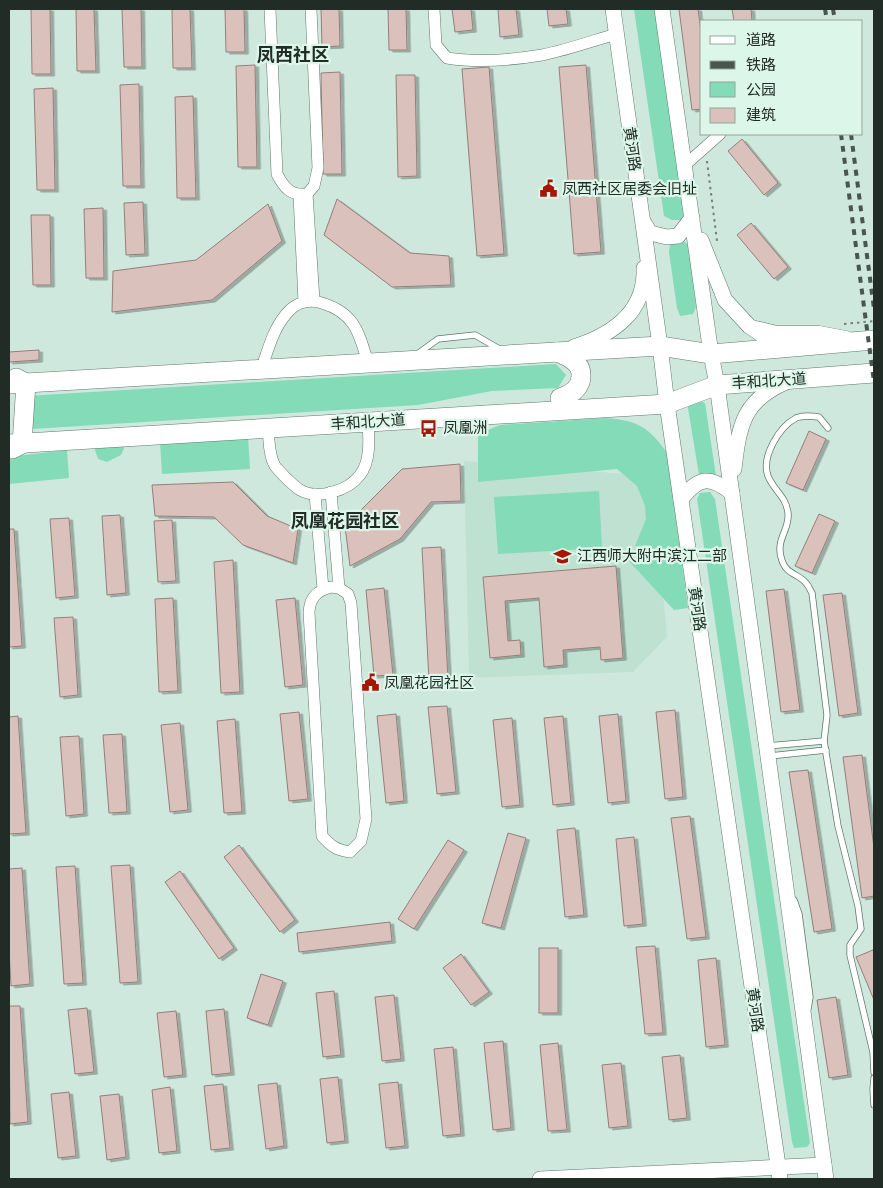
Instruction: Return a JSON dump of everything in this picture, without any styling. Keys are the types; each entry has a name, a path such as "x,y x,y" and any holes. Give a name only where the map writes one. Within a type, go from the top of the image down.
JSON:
{"highway":[{"name":"丰和北大道","path":"18,384 660,346 712,354 874,338"},
{"path":"556,352 571,358 578,364 582,372 581,382 575,390 560,398"},
{"name":"丰和北大道","path":"13,446 418,419 666,398 717,385 874,373"},
{"path":"9,375 18,384 13,446"},
{"path":"418,419 493,402 560,398 666,398"}],"main road":[{"name":"黄河路","path":"613,9 666,398 779,1173"},
{"path":"540,1179 825,1172 717,385 662,9"},
{"path":"642,219 650,233 667,237 678,236 692,218"},
{"path":"692,218 725,300 749,326 768,340 792,347"},
{"path":"556,352 595,340 626,318 636,306 644,280 642,219"},
{"path":"732,493 738,438 748,411 758,398 770,388 791,380"},
{"path":"681,499 691,487 700,482 710,481 720,484 732,493"}],"street":[{"path":"270,9 277,174 288,192 303,195"},
{"path":"303,195 314,186 318,168 312,9"},
{"path":"434,9 436,45 447,58 465,61 543,54 616,34"},
{"path":"684,166 719,135"},
{"path":"303,195 309,301"},
{"path":"261,370 281,321 291,309 309,301 335,306 348,316 358,332 368,363"},
{"path":"749,326 777,333 819,333 854,339 874,338"},
{"path":"268,428 269,445 275,466 301,490 315,494 331,492 343,487 360,475 368,452 368,422"},
{"path":"331,492 339,588"},
{"path":"315,494 323,589"},
{"path":"339,588 348,594 351,603 366,819 361,841 350,852 340,851 331,847 322,836 309,612 310,602 316,593 323,589 339,588"}],"lane":[{"path":"828,428 818,417 807,415 796,418 777,436 766,459 768,476 784,499 788,510 789,521 780,544 781,558 789,572 806,582 812,594 827,715 824,741 838,826 858,906 861,929 850,945 850,955 873,1052 874,1072"},
{"path":"767,751 824,741"},
{"path":"767,751 826,750"},
{"path":"874,1078 872,1089 874,1105"}],"path":[{"path":"706,146 707,174 718,248"},
{"path":"839,324 874,321"}],"shaded area":[{"name":"江西师大附中滨江二部","path":"464,461 652,476 667,637 633,672 469,678"}],"green space":[{"path":"634,9 655,9 686,214 681,220 672,220 664,216"},
{"path":"685,242 689,246 696,307 693,314 680,316 677,308 669,252 670,244"},
{"path":"556,364 566,375 558,388 492,391 418,405 32,429 26,396"},
{"path":"700,401 705,403 716,476 699,475 688,403"},
{"path":"605,418 634,423 648,431 667,453 688,608 674,610 629,561 650,558 649,545 635,546 646,519 645,506 637,486 617,469 478,482 478,434 500,425"},
{"path":"248,437 250,469 162,474 160,442"},
{"path":"126,444 121,455 107,462 98,459 94,447"},
{"path":"67,450 69,478 9,484 9,459 17,456"},
{"path":"599,491 602,548 498,554 494,497"},
{"path":"710,492 715,499 810,1143 807,1147 794,1148 792,1142 697,499 700,493"}],"building":[{"path":"31,9 50,9 51,74 32,74"},
{"path":"76,9 94,9 96,71 77,71"},
{"path":"122,9 141,9 142,67 124,67"},
{"path":"172,9 190,9 192,68 173,68"},
{"path":"225,9 244,9 245,52 226,52"},
{"path":"321,9 339,9 340,46 322,47"},
{"path":"388,9 406,9 407,50 389,50"},
{"path":"452,9 471,9 473,30 455,32"},
{"path":"498,9 516,9 519,35 500,37"},
{"path":"547,9 566,9 568,24 549,26"},
{"path":"679,9 698,9 700,24 700,109 692,110"},
{"path":"732,9 751,9 752,20 734,20"},
{"path":"255,65 257,167 238,167 236,66"},
{"path":"586,65 601,252 574,254 559,67"},
{"path":"489,67 504,254 477,256 462,69"},
{"path":"340,72 342,174 323,174 321,73"},
{"path":"396,75 415,75 417,176 398,177"},
{"path":"139,84 141,186 123,186 120,85"},
{"path":"53,88 55,190 37,190 34,89"},
{"path":"193,96 196,198 177,198 175,97"},
{"path":"742,139 778,183 764,195 728,151"},
{"path":"337,199 410,253 449,256 451,285 392,287 324,235"},
{"path":"143,202 145,254 126,255 124,203"},
{"path":"268,204 282,241 212,300 112,312 113,271 196,260"},
{"path":"103,208 104,278 86,278 84,209"},
{"path":"31,215 50,215 51,285 33,285"},
{"path":"751,223 788,267 774,279 737,235"},
{"path":"39,350 39,360 9,362 9,352"},
{"path":"809,431 826,439 803,490 786,483"},
{"path":"460,464 461,501 431,502 400,539 350,566 345,526 402,469"},
{"path":"233,482 267,516 298,529 293,563 243,545 214,517 155,516 152,485"},
{"path":"819,514 835,521 812,573 795,566"},
{"path":"120,515 126,593 107,595 102,516"},
{"path":"69,518 75,596 56,598 50,519"},
{"path":"172,520 176,581 158,582 154,521"},
{"path":"9,529 14,529 22,646 9,647"},
{"path":"441,547 448,679 429,680 422,548"},
{"path":"233,560 240,692 221,693 214,562"},
{"path":"616,566 623,658 601,660 600,647 563,650 564,665 544,667 539,598 505,601 508,641 520,640 521,655 490,658 483,577"},
{"path":"384,588 393,675 374,676 366,590"},
{"path":"784,589 800,710 781,712 766,591"},
{"path":"842,593 858,713 839,716 823,595"},
{"path":"173,598 178,691 159,692 155,599"},
{"path":"295,598 303,685 285,687 276,600"},
{"path":"73,617 78,695 60,697 54,618"},
{"path":"447,706 456,792 437,794 428,707"},
{"path":"675,710 683,797 665,799 656,712"},
{"path":"299,712 308,799 289,801 280,714"},
{"path":"396,714 404,801 386,803 377,716"},
{"path":"618,714 626,801 608,803 599,716"},
{"path":"18,716 26,833 9,834 9,717"},
{"path":"563,716 571,803 553,805 544,718"},
{"path":"512,718 520,805 502,807 493,720"},
{"path":"235,719 242,812 224,813 217,721"},
{"path":"180,723 188,810 170,812 161,725"},
{"path":"122,734 127,812 109,813 103,735"},
{"path":"79,736 84,814 66,816 60,737"},
{"path":"862,755 874,848 874,896 862,898 843,757"},
{"path":"808,770 832,929 814,932 789,772"},
{"path":"690,816 706,937 687,939 671,818"},
{"path":"575,828 584,915 565,917 557,830"},
{"path":"508,833 526,838 501,928 482,923"},
{"path":"634,837 643,924 624,926 616,839"},
{"path":"448,840 464,850 414,929 398,919"},
{"path":"239,845 295,920 280,932 224,857"},
{"path":"130,865 138,982 120,983 111,866"},
{"path":"75,866 83,983 64,984 56,867"},
{"path":"22,868 30,984 11,986 9,869"},
{"path":"180,871 234,948 219,959 165,882"},
{"path":"390,922 392,941 299,952 297,933"},
{"path":"655,946 663,1033 645,1034 636,947"},
{"path":"539,948 558,948 558,1013 539,1013"},
{"path":"873,950 874,953 874,1000 856,957"},
{"path":"461,954 489,992 471,1005 443,968"},
{"path":"716,958 725,1045 706,1047 698,960"},
{"path":"261,974 283,981 268,1025 247,1018"},
{"path":"334,991 341,1055 323,1057 316,993"},
{"path":"394,995 401,1059 382,1061 375,997"},
{"path":"836,997 848,1075 829,1078 817,1000"},
{"path":"9,1006 20,1006 28,1122 10,1124"},
{"path":"87,1008 94,1072 75,1074 68,1010"},
{"path":"224,1009 231,1073 212,1075 206,1011"},
{"path":"176,1011 183,1075 164,1077 157,1013"},
{"path":"503,1041 511,1128 493,1130 484,1043"},
{"path":"558,1043 567,1130 548,1131 540,1045"},
{"path":"453,1047 461,1134 443,1136 434,1049"},
{"path":"680,1055 687,1118 669,1120 662,1057"},
{"path":"621,1063 628,1126 609,1128 602,1065"},
{"path":"338,1077 345,1141 327,1143 320,1079"},
{"path":"398,1082 405,1146 386,1148 379,1084"},
{"path":"277,1083 284,1146 266,1149 258,1085"},
{"path":"223,1084 230,1148 211,1150 204,1086"},
{"path":"170,1087 177,1151 159,1153 152,1090"},
{"path":"69,1092 76,1156 58,1158 51,1094"},
{"path":"119,1094 126,1157 107,1160 100,1096"}],"railway":[{"path":"825,9 827,20"},
{"path":"833,9 835,20"},
{"path":"841,135 874,382"},
{"path":"851,135 874,309"}],"place":[{"name":"凤西社区居委会旧址","path":"548,189"},
{"name":"凤凰洲","path":"429,428"},
{"name":"江西师大附中滨江二部","path":"563,556"},
{"name":"凤凰花园社区","path":"370,683"}],"district":[{"name":"凤西社区","path":"293,55"},
{"name":"凤凰花园社区","path":"345,521"}]}
